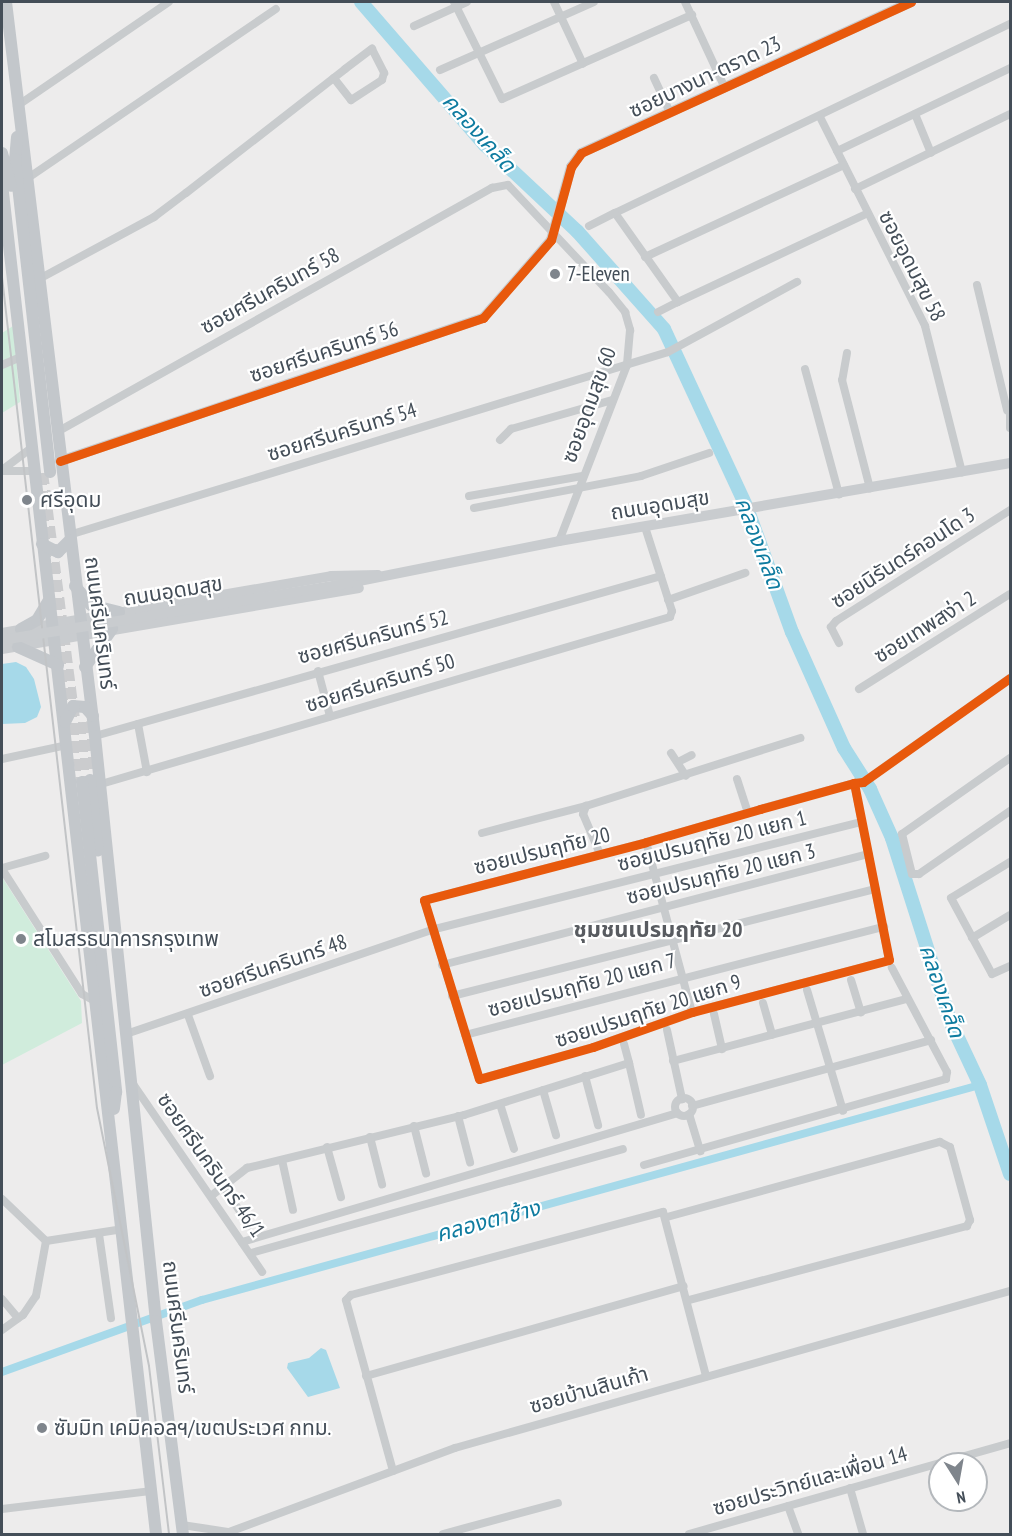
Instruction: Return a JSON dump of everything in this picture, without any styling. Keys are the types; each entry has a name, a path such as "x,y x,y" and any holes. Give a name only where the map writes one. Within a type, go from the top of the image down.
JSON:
{"main road":[{"name":"ถนนศรีนครินทร์","path":"6,2 17,106 15,159 42,472 40,526 65,723 93,1000 135,1326 154,1493 156,1534"},
{"name":"ถนนศรีนครินทร์","path":"18,127 28,178 78,619 95,736 91,782 116,1092 111,1129"},
{"name":"ถนนศรีนครินทร์","path":"2,153 9,173 42,472"},
{"name":"ถนนศรีนครินทร์","path":"2,184 5,247 21,357 30,449 42,472"},
{"name":"ถนนอุดมสุข","path":"2,640 387,577 559,541 728,514 1011,463"},
{"path":"42,544 58,552 68,533"},
{"name":"ถนนอุดมสุข","path":"2,633 331,576 387,577"},
{"name":"ถนนอุดมสุข","path":"2,649 363,587 387,577"},
{"path":"75,585 91,605 119,612"},
{"path":"21,629 37,620 49,600"},
{"path":"182,602 175,610 184,617"},
{"path":"85,668 112,629"},
{"path":"18,647 58,665"},
{"path":"65,723 73,706 85,707 93,717"},
{"name":"ถนนศรีนครินทร์","path":"91,782 126,1034 160,1358 182,1532"},
{"name":"ถนนศรีนครินทร์","path":"91,782 124,1090 135,1125"},
{"path":"160,1358 172,1493 182,1532"},
{"path":"154,1493 163,1534"}],"street":[{"path":"17,106 169,2"},
{"path":"414,26 455,4 467,2"},
{"path":"554,2 583,64"},
{"path":"440,70 594,2"},
{"path":"685,2 725,88"},
{"name":"ซอยบางนา-ตราด 23","path":"557,227 571,167 581,153 911,2"},
{"path":"455,4 502,99 692,15"},
{"path":"28,178 276,9"},
{"path":"590,226 1011,24"},
{"path":"39,279 154,217 334,78 372,49 384,76 351,100 334,78"},
{"path":"837,151 1011,68"},
{"path":"654,78 670,112"},
{"path":"915,114 931,153"},
{"path":"855,189 1011,114"},
{"name":"ซอยอุดมสุข 58","path":"820,117 866,214 925,326 962,472"},
{"path":"645,257 844,165"},
{"name":"ซอยอุดมสุข 60","path":"504,185 557,227 625,312 630,330 627,365 576,489 559,541"},
{"name":"ซอยศรีนครินทร์ 58","path":"57,432 504,185"},
{"path":"615,213 678,302"},
{"path":"658,312 866,214"},
{"name":"ซอยศรีนครินทร์ 56","path":"60,461 483,318 497,308 557,227"},
{"name":"ซอยศรีนครินทร์ 54","path":"68,533 673,350 797,282"},
{"path":"977,285 1009,410 1011,428"},
{"path":"847,352 842,380 870,488"},
{"path":"2,365 21,357"},
{"path":"805,369 839,494"},
{"path":"500,440 512,429 612,400"},
{"path":"2,470 30,449"},
{"path":"474,507 641,476 709,453"},
{"path":"2,470 42,472"},
{"path":"469,496 582,476"},
{"name":"ซอยนิรันดร์คอนโด 3","path":"839,643 831,628 836,621 1011,510"},
{"path":"645,527 668,600 745,573"},
{"name":"ซอยศรีนครินทร์ 52","path":"95,736 318,671 661,576"},
{"name":"ซอยเทพสง่า 2","path":"859,689 1011,594"},
{"name":"ซอยศรีนครินทร์ 50","path":"91,782 147,772 670,617 668,600"},
{"path":"318,671 330,716"},
{"name":"ซอยเปรมฤทัย 20","path":"484,1081 479,1079 452,996 431,930 425,899 646,842 862,781 941,723 1011,678"},
{"path":"138,724 147,772"},
{"path":"482,833 586,806 801,738"},
{"path":"2,759 67,745"},
{"path":"671,753 680,761 686,776"},
{"path":"680,761 692,755"},
{"path":"1011,772 1007,760 902,834 912,874 919,874 1011,811"},
{"path":"737,779 748,813"},
{"path":"862,781 862,822 884,927"},
{"path":"586,806 583,814 600,854"},
{"name":"ซอยเปรมฤทัย 20 แยก 1","path":"431,930 862,822"},
{"path":"646,842 692,1012"},
{"name":"ซอยเปรมฤทัย 20 แยก 3","path":"442,965 869,854"},
{"path":"45,856 2,868 82,994 93,1000"},
{"path":"1011,862 951,898 992,974 1011,966"},
{"path":"452,996 876,889"},
{"path":"972,938 1011,915"},
{"name":"ซอยเปรมฤทัย 20 แยก 9","path":"484,1081 692,1012 890,957 884,927"},
{"name":"ซอยเปรมฤทัย 20 แยก 7","path":"465,1035 884,927"},
{"name":"ซอยศรีนครินทร์ 48","path":"126,1034 188,1015 431,930"},
{"path":"644,1165 843,1111 946,1079 931,1040 906,999 892,969"},
{"path":"851,980 861,1012"},
{"path":"807,990 843,1111"},
{"path":"674,1061 818,1025 906,999"},
{"path":"763,1003 772,1035"},
{"path":"714,1014 722,1049"},
{"path":"188,1015 210,1076"},
{"path":"667,1030 682,1099 691,1110 700,1151"},
{"path":"242,1242 931,1040"},
{"path":"624,1044 641,1114"},
{"path":"210,1196 247,1168 459,1116 629,1063"},
{"path":"585,1076 598,1125"},
{"name":"ซอยศรีนครินทร์ 46/1","path":"130,1079 262,1272"},
{"path":"543,1089 556,1135"},
{"path":"677,1113 675,1105 682,1099"},
{"path":"500,1104 514,1149"},
{"path":"459,1116 470,1162"},
{"path":"414,1126 426,1173"},
{"path":"370,1137 382,1184"},
{"path":"667,1217 940,1142 950,1147 970,1220 967,1226 688,1300"},
{"path":"327,1147 341,1197"},
{"path":"251,1253 623,1149"},
{"path":"282,1160 293,1210"},
{"path":"223,1186 249,1225"},
{"path":"2,1199 46,1241"},
{"path":"393,1471 346,1300 351,1295 660,1212 667,1217 706,1376"},
{"path":"46,1241 123,1229"},
{"path":"99,1234 111,1318"},
{"path":"2,1330 18,1318 36,1296 46,1241"},
{"path":"366,1376 683,1286"},
{"name":"ซอยบ้านสินเก้า","path":"182,1532 229,1532 393,1471 549,1419 1011,1291"},
{"path":"2,1299 18,1318"},
{"name":"ซอยประวิทย์และเพื่อน 14","path":"689,1534 1011,1443"},
{"path":"850,1488 863,1534"},
{"path":"2,1509 154,1493"},
{"path":"443,1534 558,1503"},
{"path":"788,1506 798,1534"}],"green space":[{"path":"13,326 20,402 2,413 2,333"},
{"name":"สโมสรธนาคารกรุงเทพ","path":"2,877 81,1001 82,1023 2,1065"}],"water":[{"path":"16,662 26,667 34,679 41,707 37,717 25,723 2,724 2,664"},
{"path":"321,1348 326,1350 340,1388 308,1397 287,1368 288,1363 309,1358"}],"waterway":[{"name":"คลองเคล็ด","path":"361,2 485,145 577,231 664,329 747,508 792,632 844,748 870,789 892,838 951,1023 980,1085 1010,1174"},
{"name":"คลองตาช้าง","path":"2,1372 202,1300 980,1085"}],"tunnel":[{"path":"42,473 82,782"},
{"path":"82,722 90,780"}],"railway":[{"path":"2,277 97,1108 149,1366 169,1534"}],"cycle path":[{"path":"60,461 483,318 551,240 571,167 581,153 911,2"},
{"path":"854,783 889,960 692,1012 593,1047 479,1079 424,900 646,842 854,783 863,782 1010,678"}],"place":[{"name":"7-Eleven","path":"555,274"},
{"name":"ศรีอุดม","path":"27,500"},
{"name":"สโมสรธนาคารกรุงเทพ","path":"21,939"},
{"name":"ซัมมิท เคมิคอลฯ/เขตประเวศ กทม.","path":"42,1428"}],"district":[{"name":"ชุมชนเปรมฤทัย 20","path":"658,930"}]}
